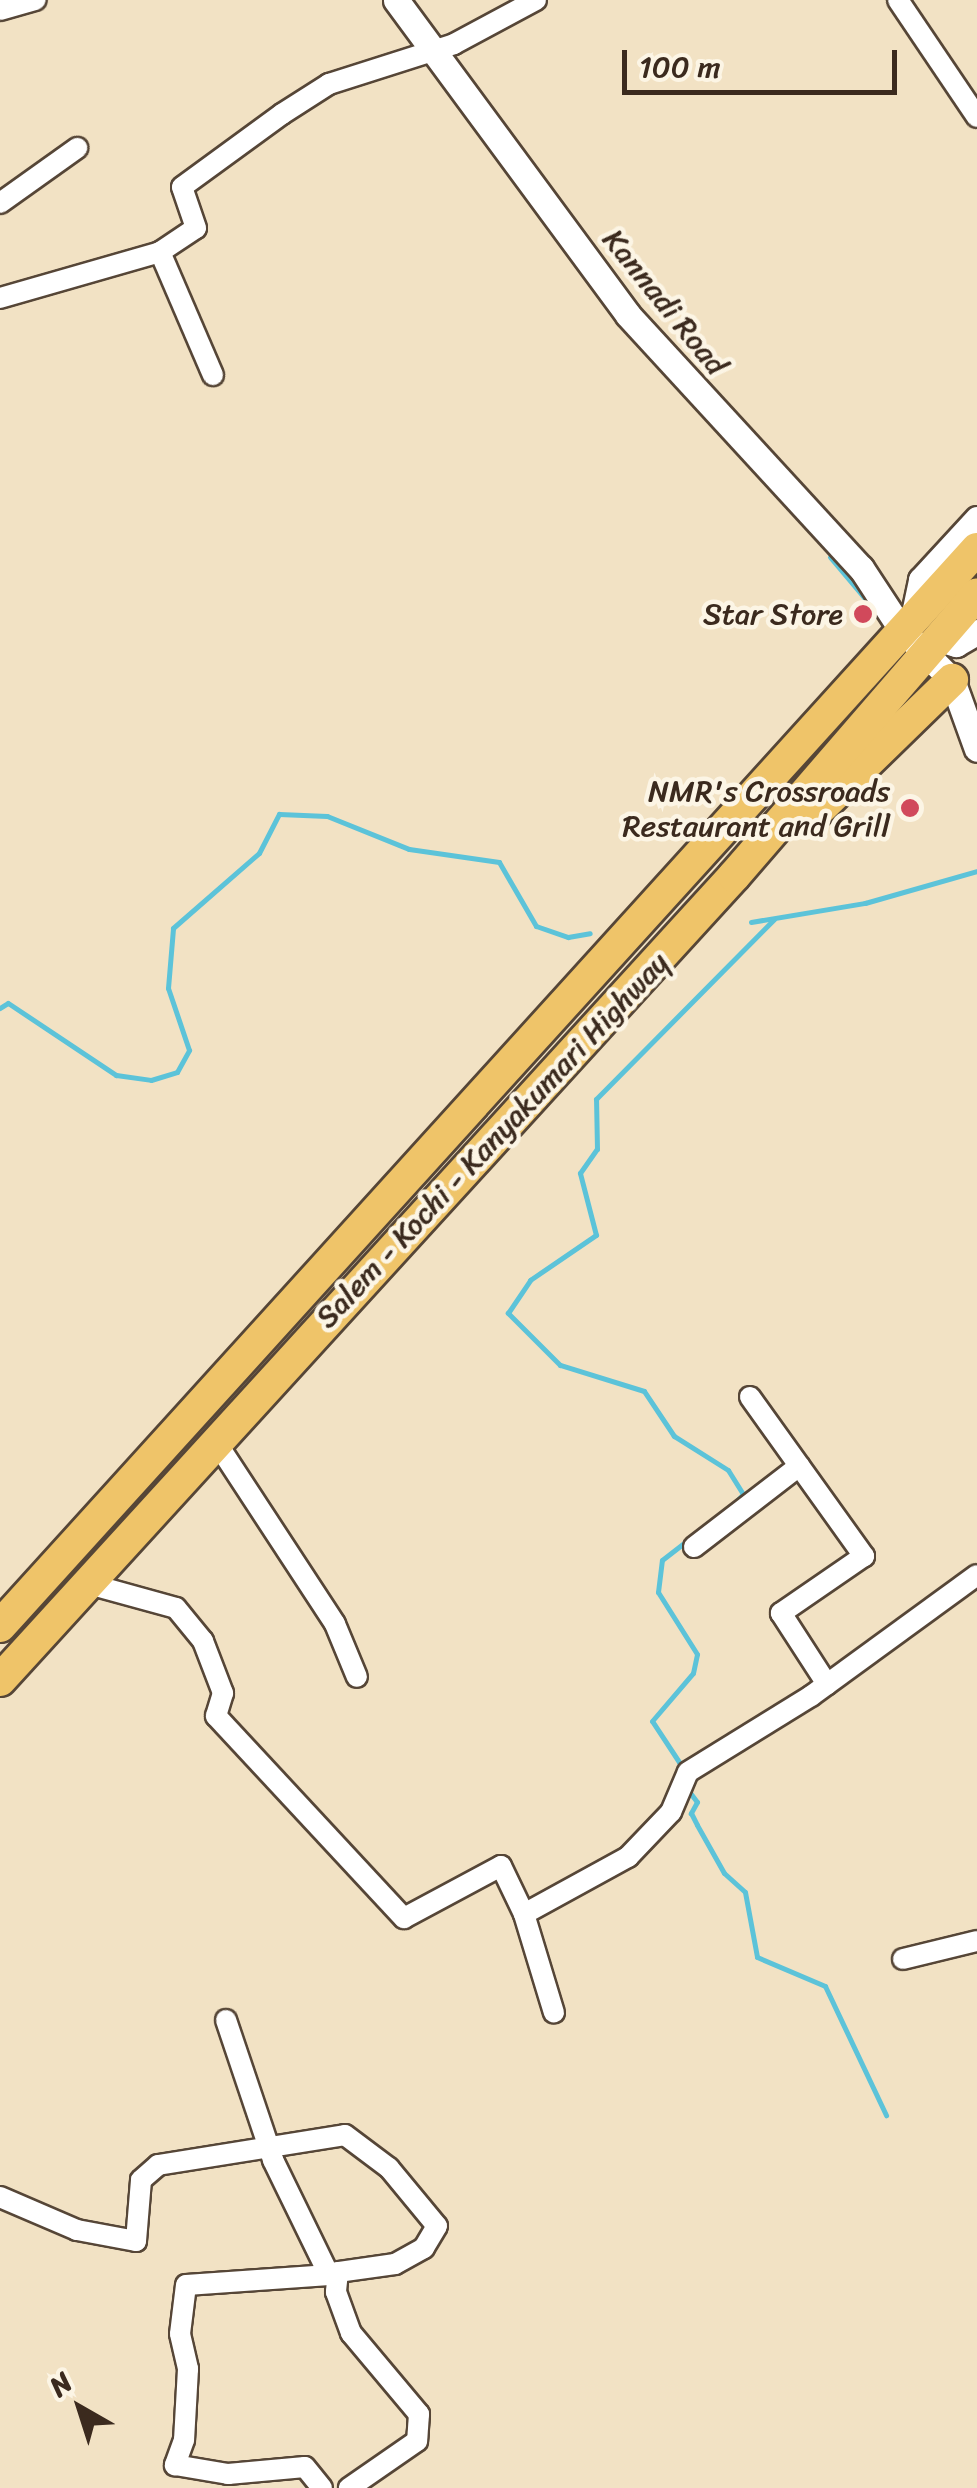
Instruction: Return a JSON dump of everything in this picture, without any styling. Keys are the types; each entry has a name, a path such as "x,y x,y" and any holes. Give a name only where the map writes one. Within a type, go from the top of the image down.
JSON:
{"highway":[{"name":"Salem - Kochi - Kanyakumari Highway","path":"0,1680 756,850 919,634 977,549"},
{"name":"Salem - Kochi - Kanyakumari Highway","path":"0,1626 919,634 977,594"},
{"path":"756,850 784,840 952,680"}],"street":[{"path":"0,10 36,0"},
{"name":"Kannadi Road","path":"396,0 628,315 861,568 919,634 952,680"},
{"path":"0,298 160,252 196,228 182,187 282,114 329,84 434,51 536,0"},
{"path":"898,0 977,116"},
{"path":"0,203 78,148"},
{"path":"160,252 213,375"},
{"path":"977,519 920,580 919,634 956,644 977,632"},
{"path":"952,680 977,749"},
{"path":"750,1397 864,1556 781,1613 827,1684"},
{"path":"216,1442 335,1624 357,1677"},
{"path":"694,1547 799,1466"},
{"path":"524,1914 628,1857 671,1812 688,1772 827,1684 977,1574"},
{"path":"89,1584 176,1608 203,1641 224,1693 216,1716 404,1918 501,1866 524,1914 554,2013"},
{"path":"903,1959 977,1942"},
{"path":"226,2020 272,2146 334,2280 351,2333 419,2414 417,2441 349,2488"},
{"path":"0,2197 77,2230 136,2241 141,2180 158,2164 346,2134 389,2168 437,2226 424,2248 395,2264 334,2280 186,2285 180,2334 188,2368 184,2440 175,2466 228,2474 305,2467 322,2488"}],"waterway":[{"path":"830,557 873,608"},
{"path":"0,1008 8,1003 116,1075 151,1080 177,1072 189,1050 168,988 173,928 259,853 279,814 327,816 409,849 499,862 536,926 568,937 590,933"},
{"path":"751,922 865,903 977,871"},
{"path":"734,1504 743,1494 728,1470 674,1436 644,1391 560,1365 508,1313 530,1280 596,1235 580,1173 597,1149 596,1099 774,919"},
{"path":"683,1768 652,1721 693,1673 697,1654 658,1592 662,1560 702,1529"},
{"path":"688,1790 697,1802 691,1813 697,1825 724,1873 745,1892 757,1957 825,1986 886,2115"}],"place":[{"name":"Star Store","path":"863,614"},
{"name":"NMR's Crossroads Restaurant and Grill","path":"910,808"}]}
